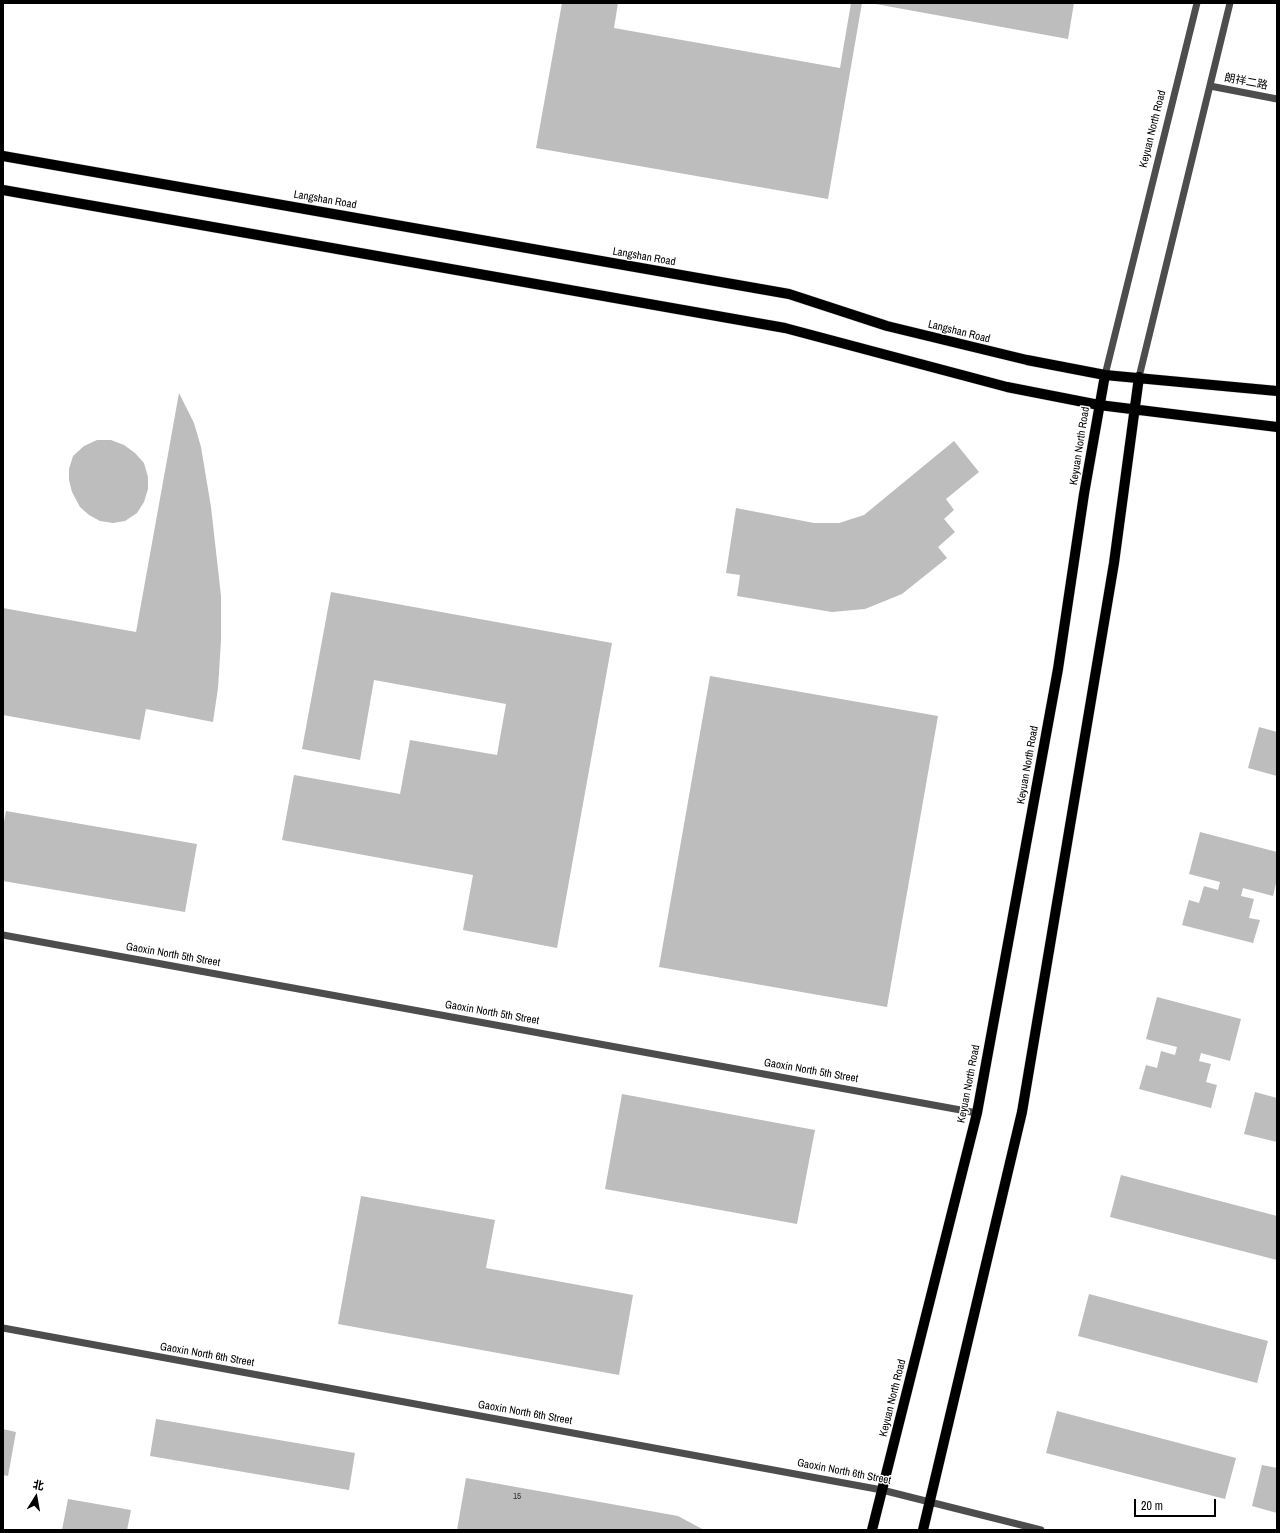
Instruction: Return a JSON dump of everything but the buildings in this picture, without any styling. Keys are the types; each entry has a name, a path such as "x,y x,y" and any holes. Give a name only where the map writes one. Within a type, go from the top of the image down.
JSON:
{"main road":[{"name":"Langshan Road","path":"3,156 789,294 887,326 1027,360 1105,375 1277,391"},
{"path":"3,190 785,328 1007,387 1099,405 1277,427"},
{"name":"Keyuan North Road","path":"872,1530 977,1113 1058,669 1105,375"},
{"path":"923,1530 1022,1112 1114,563 1139,377"}],"street":[{"name":"Keyuan North Road","path":"1105,375 1196,3"},
{"path":"1139,377 1230,3"},
{"name":"朗祥二路","path":"1210,86 1277,99"},
{"name":"Gaoxin North 5th Street","path":"3,935 977,1113"},
{"name":"Gaoxin North 6th Street","path":"3,1328 882,1490 1041,1530"}]}
